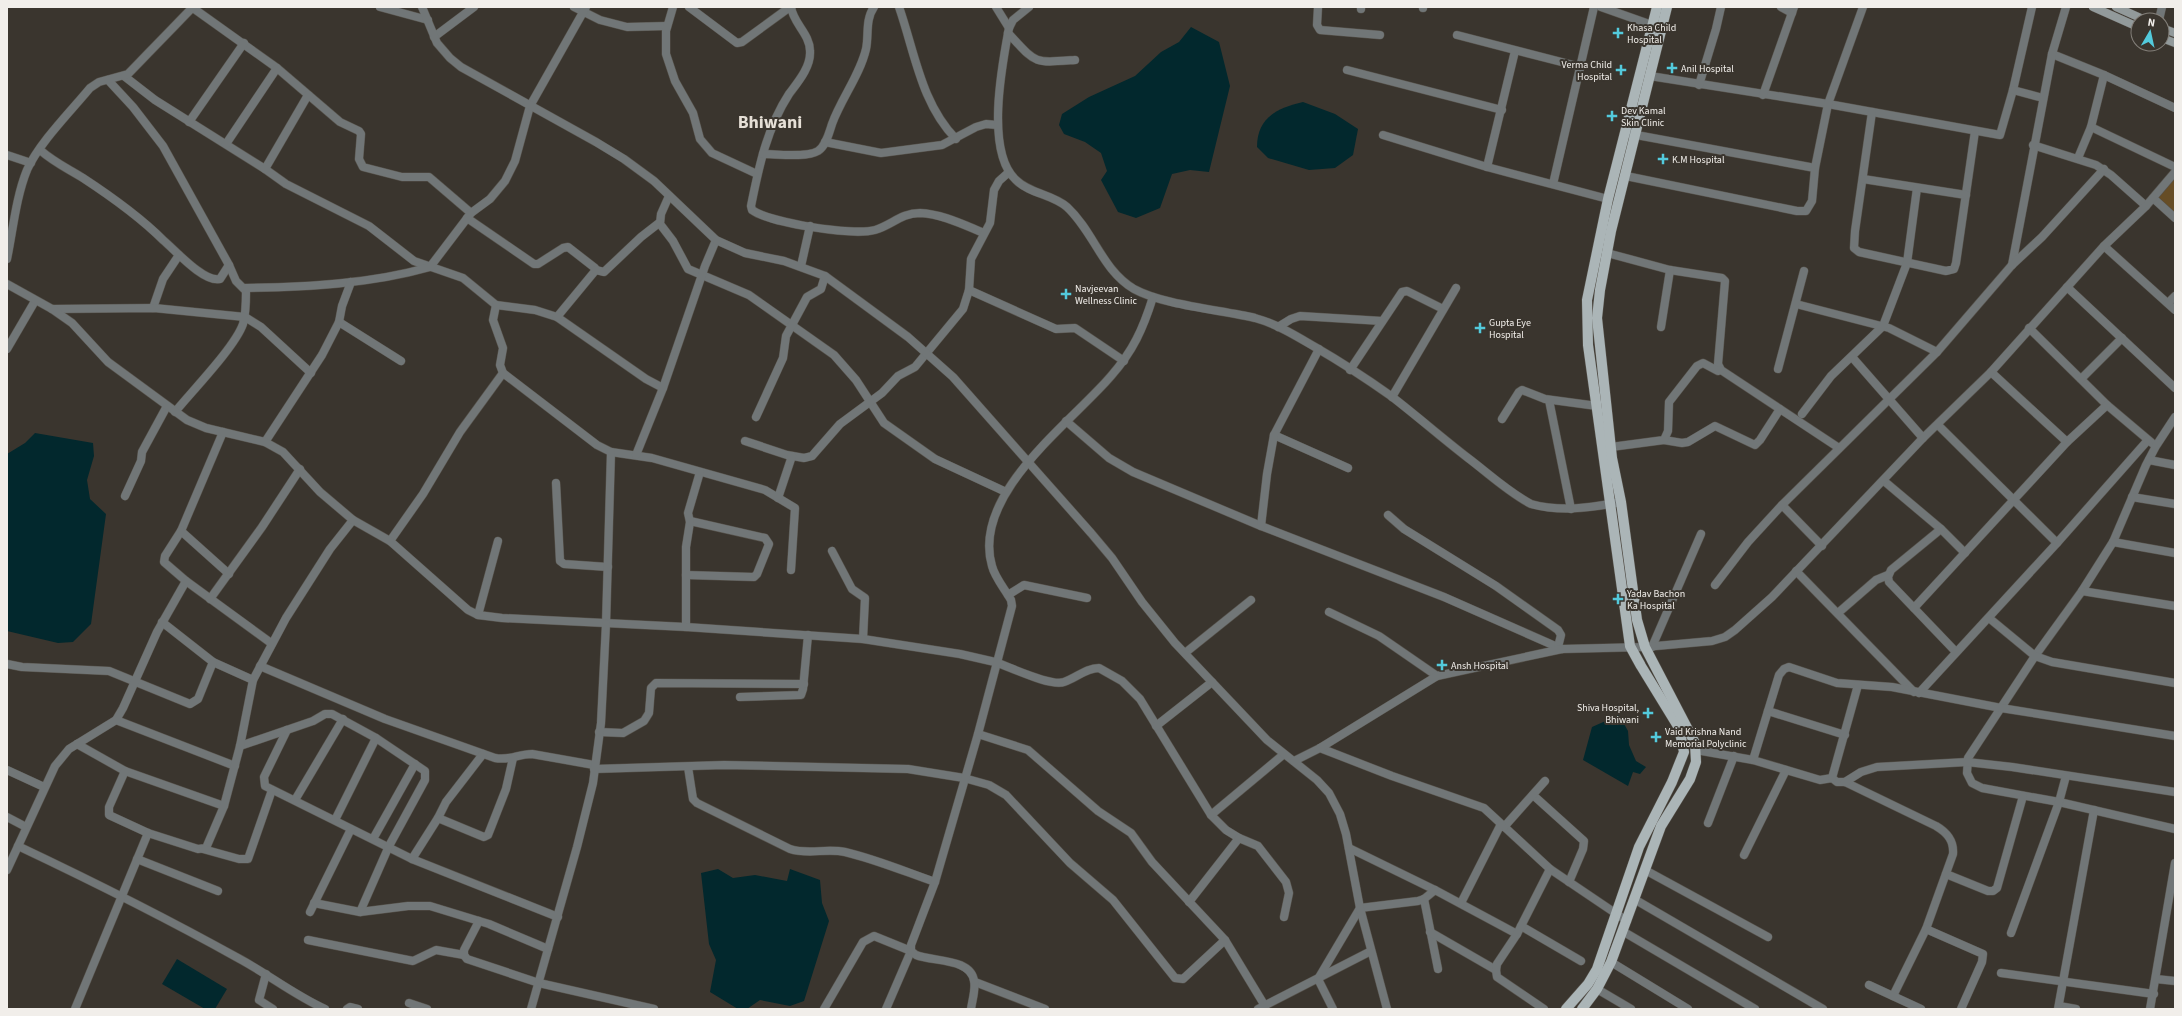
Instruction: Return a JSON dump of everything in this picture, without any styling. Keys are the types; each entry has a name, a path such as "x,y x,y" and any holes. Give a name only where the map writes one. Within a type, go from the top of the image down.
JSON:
{"main road":[{"path":"1566,1009 1588,984 1597,969 1639,847 1672,782 1684,752 1680,728 1630,646 1588,345 1587,300 1608,199 1657,7"},
{"path":"1582,1009 1597,989 1611,962 1624,932 1644,870 1661,826 1690,779 1696,762 1696,750 1685,722 1637,620 1621,502 1611,447 1597,318 1600,290 1607,254 1667,7"},
{"path":"2093,7 2130,23"},
{"path":"2116,7 2130,13"}],"street":[{"path":"7,259 25,177 31,163 40,150 90,88 108,80 124,76 193,7 277,68 340,122 360,132 359,160 363,167 402,178 429,177 469,215 534,264 538,264 563,248 568,247 596,270 604,272 660,223"},
{"path":"380,7 428,20"},
{"path":"422,7 441,50 468,72 624,160 669,196 716,240 745,253 801,266 825,276 908,336 953,377 1091,533 1112,558 1142,602 1185,653 1267,740 1317,780 1329,793 1340,814 1349,848 1360,908 1387,1009"},
{"path":"434,37 474,7"},
{"path":"574,7 584,10 600,20 627,27 667,26"},
{"path":"673,7 667,26 665,39 670,69 693,113 701,142 712,153 757,174"},
{"path":"689,7 737,43 742,42 791,7 809,41 810,58 806,68 776,117 763,154 757,174 751,206 752,210 775,219 810,226 863,232 882,227 902,216 920,213 939,216 984,233"},
{"path":"763,154 815,152 825,142 838,107 864,57 867,44 868,23 874,7"},
{"path":"898,7 925,90 940,120 956,139"},
{"path":"996,7 1008,31 1032,59 1037,61 1075,60"},
{"path":"1029,7 1013,20 1008,31 997,126 998,141 1009,172 1023,186 1053,197 1067,207 1086,227 1100,254 1114,272 1133,288 1153,297 1257,318 1278,327 1319,349 1392,397 1428,427 1525,501 1546,508 1571,510 1621,502"},
{"path":"1318,7 1316,25 1322,30 1380,35"},
{"path":"1553,184 1594,7"},
{"path":"1601,7 1652,25"},
{"path":"1699,85 1721,7"},
{"path":"1763,95 1793,10 1781,7"},
{"path":"1626,176 1803,212 1808,209 1812,201 1815,168 1828,104 1863,7"},
{"path":"1650,76 1699,85 1828,104 1975,131 2001,134 2013,90 2032,7"},
{"path":"2012,265 2033,145 2052,54 2066,7"},
{"path":"108,80 137,112 163,146 229,265 236,281 245,288 316,287 351,282 430,267 469,215 496,193 506,180 514,161 530,106 584,10"},
{"path":"1457,35 1581,67"},
{"path":"188,122 244,43"},
{"path":"1487,167 1502,110 1515,51"},
{"path":"2052,54 2104,75 2175,108"},
{"path":"226,144 277,68"},
{"path":"1347,70 1502,110"},
{"path":"2078,158 2091,127 2104,75"},
{"path":"124,76 155,100 265,169 286,184 356,218 409,258 463,278 496,305 535,310 557,317 646,379 663,388"},
{"path":"2013,90 2043,98"},
{"path":"265,169 308,95"},
{"path":"1872,112 1855,231 1854,248 1859,252 1946,271 1954,269 1975,131"},
{"path":"825,142 881,153 942,145 982,125 997,126"},
{"path":"2091,127 2175,167"},
{"path":"1624,134 1815,168"},
{"path":"1383,136 1487,167 1608,199"},
{"path":"2033,145 2078,158 2104,169 2146,206"},
{"path":"40,150 58,165 68,168 122,204 199,271 216,280 222,276 229,265"},
{"path":"7,155 31,163"},
{"path":"1715,585 1748,542 1782,505 1887,399 1937,352 2012,265 2042,237 2104,169"},
{"path":"745,440 792,456 812,456 840,424 882,392 898,376 913,369 963,310 969,290 971,259 990,221 995,186 1009,172"},
{"path":"1294,761 1320,748 1437,676 1560,648 1630,646 1649,647 1712,641 1725,637 1772,597 1796,570 1822,546 1884,481 1923,438 1991,372 2104,246 2146,206 2175,172"},
{"path":"1863,179 1966,195"},
{"path":"1802,414 1831,376 1883,326 1907,263 1917,188"},
{"path":"669,196 660,214 660,223 675,244 685,266 703,276 749,296 823,346 842,363 884,423 930,456 1006,492"},
{"path":"2153,198 2175,218"},
{"path":"801,266 810,226"},
{"path":"636,454 663,388 716,240"},
{"path":"2104,246 2175,310"},
{"path":"1607,254 1670,270 1719,277 1724,280 1718,364 1721,370 1839,448"},
{"path":"153,308 163,279 179,255"},
{"path":"557,317 596,270"},
{"path":"1661,327 1670,270"},
{"path":"1778,369 1804,271"},
{"path":"756,417 783,358 786,336 807,297 820,289 825,276"},
{"path":"265,442 284,411 311,373 339,322 342,306 351,282"},
{"path":"7,284 35,301 52,309 76,327 108,362 175,412 197,425 265,442 282,452 300,469 320,492 353,520 390,541 468,610 478,615 502,618 686,627 863,639 960,654 995,662 1042,679 1063,683 1094,668 1102,669 1132,689 1211,815 1226,830 1239,838 1258,846 1286,882 1289,893 1284,918"},
{"path":"2067,287 2175,388"},
{"path":"175,412 228,347 242,327 245,318 245,288"},
{"path":"1392,397 1456,288"},
{"path":"969,290 1056,329 1075,328 1124,361"},
{"path":"1350,370 1402,292 1404,291 1443,309"},
{"path":"2168,303 2175,296"},
{"path":"886,1009 911,951 912,940 935,882 978,734 995,662 1012,606 1008,595 993,570 990,548 992,525 1006,492 1029,462 1124,361 1141,333 1153,297"},
{"path":"7,349 35,301"},
{"path":"1796,304 1883,326 1937,352"},
{"path":"496,305 493,320 503,348 500,365 503,373 597,445 611,452 636,454 765,490 795,508 791,570"},
{"path":"52,309 153,308 245,318 261,327 311,373"},
{"path":"1278,327 1291,319 1300,316 1382,321"},
{"path":"339,322 401,361"},
{"path":"2029,328 2107,405 2156,446"},
{"path":"2081,379 2122,338"},
{"path":"1261,526 1267,474 1274,435 1319,349"},
{"path":"1852,357 1887,399 1923,438"},
{"path":"1664,440 1668,431 1669,402 1697,366 1703,363 1718,371 1721,370"},
{"path":"1991,372 2067,442"},
{"path":"390,541 423,494 460,432 503,373"},
{"path":"1502,420 1520,391 1526,391 1549,400 1597,406"},
{"path":"1549,400 1571,510"},
{"path":"1914,608 2067,442 2107,405"},
{"path":"125,496 141,461 142,452 167,406"},
{"path":"1611,447 1664,440 1684,443 1715,426 1755,445 1760,440 1780,409"},
{"path":"2175,417 2156,446 2149,460 2113,542 2082,591 2035,656 1967,762 1967,773 1972,783 1976,786 2059,802 2175,829"},
{"path":"1066,421 1085,439 1120,465 1261,526 1444,597 1560,648"},
{"path":"1938,425 2057,543"},
{"path":"223,432 181,531 165,556 164,562 186,581 272,643"},
{"path":"1274,435 1348,468"},
{"path":"1916,692 1989,618 2148,440"},
{"path":"531,1009 558,917 589,799 594,767 599,732 606,624 611,452"},
{"path":"778,498 792,456"},
{"path":"2149,460 2175,465"},
{"path":"210,599 229,574 300,469"},
{"path":"686,627 686,547 690,520 689,511 700,472"},
{"path":"1884,481 1941,529 1965,553"},
{"path":"556,482 560,561 564,564 608,567"},
{"path":"2132,497 2175,504"},
{"path":"1782,505 1822,546"},
{"path":"1388,514 1404,529 1496,586 1552,625 1560,633 1560,648"},
{"path":"203,850 209,845 224,806 240,746 253,680 272,643 330,549 353,520"},
{"path":"686,575 754,577 757,574 769,544 765,538 690,520"},
{"path":"1838,613 1876,580 1888,575 1891,570 1941,529"},
{"path":"181,531 229,574"},
{"path":"1649,647 1701,534"},
{"path":"478,615 498,541"},
{"path":"2113,542 2175,553"},
{"path":"832,551 852,589 865,598 863,639"},
{"path":"1796,570 1916,692"},
{"path":"1888,575 1889,582 1956,652"},
{"path":"8,866 44,787 62,755 116,720 162,622 186,581"},
{"path":"1008,595 1024,585 1087,598"},
{"path":"2082,591 2175,606"},
{"path":"1185,653 1251,600"},
{"path":"1328,612 1379,636 1437,676"},
{"path":"1989,618 2035,656 2063,665 2175,683"},
{"path":"162,622 213,662 253,680"},
{"path":"740,698 797,697 803,692 808,635"},
{"path":"8,666 22,668 98,670 114,673 190,704 198,699 213,662"},
{"path":"260,666 385,719 502,760 524,754 532,754 594,767 688,767 724,765 908,769 964,778 989,785 1006,795 1070,863 1112,900 1175,978 1183,979 1225,940"},
{"path":"1753,760 1779,675 1786,668 1795,668 1830,682 1883,686 2001,708 2175,736"},
{"path":"1156,726 1212,682"},
{"path":"599,732 623,734 644,721 649,713 651,688 656,683 804,684"},
{"path":"1832,778 1858,685"},
{"path":"1768,711 1845,735"},
{"path":"240,746 328,714 342,719 376,738 426,771 425,780 388,846 360,912"},
{"path":"295,800 342,719"},
{"path":"116,720 235,766"},
{"path":"287,730 264,777 265,786 412,859 558,917"},
{"path":"978,734 1019,745 1037,756 1098,811 1131,833 1152,862 1225,940 1262,1007 1371,951"},
{"path":"335,820 376,738"},
{"path":"77,744 125,771 224,806"},
{"path":"1320,748 1392,776 1478,805 1490,813 1550,869 1627,921"},
{"path":"1696,750 1753,760 1820,780 1832,778 1837,782 1845,782 1943,830 1954,846 1953,854 1926,929 1893,996"},
{"path":"412,859 438,818 446,802 483,754"},
{"path":"1211,815 1284,754"},
{"path":"1708,823 1734,756"},
{"path":"438,818 479,836 484,837 488,835 506,789 513,758"},
{"path":"1845,782 1862,772 1882,766 1967,762 2012,766 2066,776 2175,792"},
{"path":"373,839 414,764"},
{"path":"688,767 693,799 697,803 790,848 801,852 824,850 845,852 935,882"},
{"path":"7,770 44,787"},
{"path":"1744,855 1786,770"},
{"path":"125,771 109,807 108,815 148,833 203,850 239,859 248,859 272,790"},
{"path":"2011,933 2059,802 2066,776"},
{"path":"1461,903 1503,826 1545,781"},
{"path":"1533,795 1584,842 1583,849 1569,882"},
{"path":"1946,874 1988,891 1993,891 1997,888 2023,796"},
{"path":"2076,1009 2058,1007 2094,810"},
{"path":"7,817 26,827"},
{"path":"310,912 351,829"},
{"path":"75,1009 148,833"},
{"path":"1189,902 1239,838"},
{"path":"18,846 121,895 266,974 288,990 325,1009"},
{"path":"1349,848 1581,961"},
{"path":"138,859 218,891"},
{"path":"2150,1009 2154,994 2175,862"},
{"path":"1544,1009 1497,977 1496,970 1519,930 1550,869"},
{"path":"1644,870 1768,937"},
{"path":"1360,908 1424,899 1435,890"},
{"path":"1424,899 1438,969"},
{"path":"1634,899 1823,1009"},
{"path":"314,903 360,912 408,906 430,906 478,921 548,949"},
{"path":"1318,979 1360,908"},
{"path":"464,956 464,950 478,921"},
{"path":"1926,929 1983,954 1982,962 1961,1009"},
{"path":"1430,932 1496,970"},
{"path":"1624,932 1755,1009"},
{"path":"824,1009 863,942 869,937 874,936 885,939 922,957 964,966 972,973 975,982 971,1009"},
{"path":"308,940 414,961 436,950 464,956 467,959 539,983 654,1009"},
{"path":"1611,962 1688,1009"},
{"path":"2001,973 2154,994"},
{"path":"266,974 258,997 261,1002 272,1009"},
{"path":"1318,979 1332,1009"},
{"path":"2156,979 2175,981"},
{"path":"975,982 1045,1009"},
{"path":"1870,985 1921,1009"},
{"path":"1597,989 1631,1009"},
{"path":"409,1003 427,1009"},
{"path":"347,1009 350,1007 358,1009"}],"shaded area":[{"path":"2175,178 2175,213 2158,197"}],"water":[{"path":"1191,27 1219,42 1230,86 1209,172 1190,170 1172,174 1160,208 1136,218 1118,212 1101,180 1107,171 1101,153 1085,142 1064,134 1059,125 1062,114 1089,97 1135,76 1161,52 1179,42"},
{"path":"1303,102 1335,114 1358,129 1353,155 1335,168 1309,170 1268,158 1257,147 1261,129 1270,116 1285,107"},
{"path":"35,433 93,443 94,456 87,480 90,499 106,514 91,624 73,642 58,643 7,631 7,454 25,443"},
{"path":"1619,715 1628,731 1629,745 1636,761 1646,767 1640,774 1633,772 1628,786 1583,760 1592,727"},
{"path":"718,869 733,878 755,875 787,881 790,869 820,880 822,903 829,921 804,1001 790,1006 760,1000 747,1009 738,1009 710,992 716,960 709,944 701,873"},
{"path":"177,959 227,989 215,1009 205,1009 162,984"}],"place":[{"name":"Khasa Child Hospital","path":"1618,33"},
{"name":"Anil Hospital","path":"1672,68"},
{"name":"Verma Child Hospital","path":"1621,70"},
{"name":"Dev Kamal Skin Clinic","path":"1612,116"},
{"name":"K.M Hospital","path":"1663,159"},
{"name":"Navjeevan Wellness Clinic","path":"1066,294"},
{"name":"Gupta Eye Hospital","path":"1480,328"},
{"name":"Yadav Bachon Ka Hospital","path":"1618,599"},
{"name":"Ansh Hospital","path":"1442,665"},
{"name":"Shiva Hospital, Bhiwani","path":"1648,713"},
{"name":"Vaid Krishna Nand Memorial Polyclinic","path":"1656,737"}],"district":[{"name":"Bhiwani","path":"770,122"}]}
